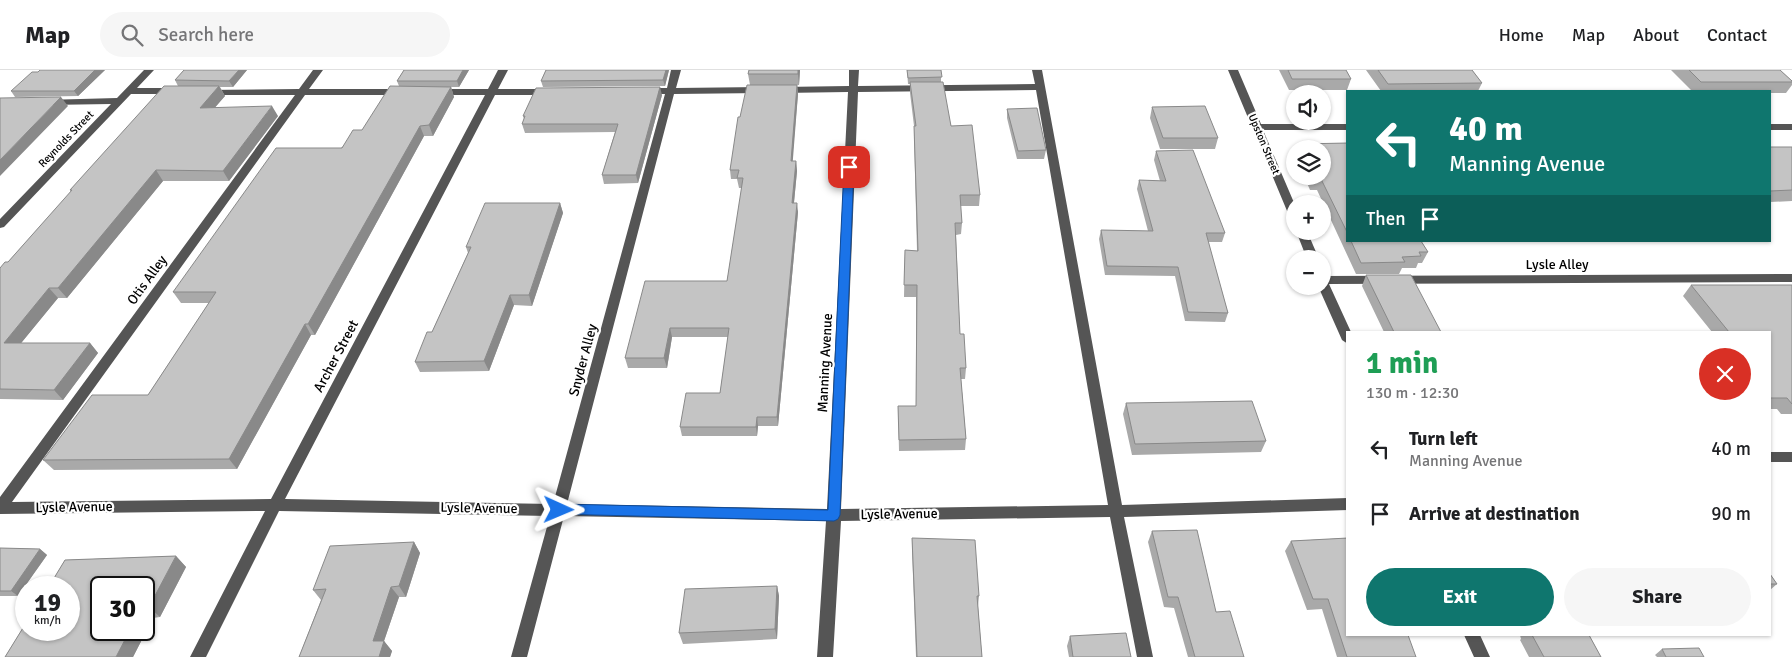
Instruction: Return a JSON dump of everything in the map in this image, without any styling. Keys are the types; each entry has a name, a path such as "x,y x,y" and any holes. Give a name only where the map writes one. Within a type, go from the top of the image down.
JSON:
{"street":[{"name":"Reynolds Street","path":"0,225 149,70"},
{"name":"Otis Alley","path":"0,508 318,70"},
{"name":"Archer Street","path":"198,657 275,505 503,70"},
{"name":"Snyder Alley","path":"519,657 676,70"},
{"name":"Manning Avenue","path":"825,657 834,515 854,70"},
{"path":"1037,70 1116,511 1145,657"},
{"name":"Upston Street","path":"1233,70 1286,197"},
{"path":"631,91 1040,87"},
{"path":"129,91 562,92"},
{"path":"40,102 119,101"},
{"path":"1256,127 1346,127"},
{"path":"1771,127 1792,127"},
{"name":"Lysle Alley","path":"1331,281 1792,278"},
{"path":"1328,295 1346,335"},
{"path":"1771,457 1792,457"},
{"name":"Lysle Avenue","path":"0,508 275,505 834,515 1116,511 1346,504"},
{"path":"1472,636 1482,657"}],"building":[{"path":"40,70 95,70 74,91 11,91 32,72"},
{"path":"184,70 239,70 229,81 175,80"},
{"path":"404,70 463,70 457,81 397,81"},
{"path":"546,70 666,70 663,80 541,81"},
{"path":"749,70 798,70 798,74 748,74"},
{"path":"907,70 941,70 942,77 908,78"},
{"path":"1288,70 1346,70 1351,79 1292,79"},
{"path":"1378,70 1472,70 1482,83 1388,84"},
{"path":"1689,70 1780,70 1792,82 1701,82"},
{"path":"910,82 943,82 951,126 972,125 980,195 960,195 962,223 955,223 960,334 964,334 966,368 960,368 966,439 899,440 898,406 916,406 917,285 904,285 905,250 918,251 914,126 916,126"},
{"path":"747,85 797,85 791,161 796,161 792,203 797,203 777,417 757,417 756,427 680,427 686,393 720,393 729,328 670,328 664,358 625,358 645,281 727,281 743,178 737,178 739,170 730,170 738,117 740,117"},
{"path":"164,86 219,86 200,108 272,106 223,171 156,170 58,288 49,288 4,343 90,343 54,390 0,389 0,268 5,262 8,262"},
{"path":"390,86 451,87 429,125 420,126 229,459 43,460 92,395 148,395 216,292 173,292 276,148 342,148 353,130 362,130"},
{"path":"660,87 636,175 602,175 618,124 522,124 525,116 523,116 536,88"},
{"path":"61,97 0,160 0,98"},
{"path":"1205,106 1218,138 1163,138 1152,107"},
{"path":"1037,108 1046,150 1018,151 1007,109"},
{"path":"1331,143 1346,143 1346,230 1331,199 1331,195 1329,195 1324,185 1331,185"},
{"path":"1771,147 1792,147 1792,190 1771,191"},
{"path":"1193,150 1225,233 1206,233 1228,313 1188,312 1178,267 1107,266 1101,230 1153,231 1139,180 1166,181 1156,151"},
{"path":"485,203 560,203 529,295 510,295 484,361 415,362 427,332 432,332 471,247 466,247"},
{"path":"1351,242 1422,242 1428,252 1419,252 1421,256 1402,257 1405,262 1361,263"},
{"path":"1366,275 1411,275 1440,331 1394,331"},
{"path":"1691,285 1792,285 1792,404 1787,398 1771,398 1771,331 1728,331"},
{"path":"1252,401 1266,441 1135,444 1126,403"},
{"path":"1197,530 1216,612 1230,611 1244,657 1195,657 1178,597 1168,597 1152,531"},
{"path":"912,538 975,540 982,657 917,657"},
{"path":"1346,538 1346,636 1408,636 1416,657 1347,657 1328,599 1313,599 1291,541"},
{"path":"414,542 399,586 391,587 373,641 384,641 379,657 299,657 326,589 313,590 330,546"},
{"path":"0,548 40,549 21,576 15,576 15,585 11,591 0,591"},
{"path":"176,556 155,596 155,576 90,576 90,641 124,641 116,657 5,657 15,641 80,641 80,576 55,576 65,560"},
{"path":"1771,575 1777,584 1771,584"},
{"path":"777,586 775,629 679,633 685,589"},
{"path":"1126,633 1131,657 1073,657 1070,636"},
{"path":"1533,636 1590,636 1601,657 1544,657"},
{"path":"1699,648 1704,657 1666,657 1662,649"}],"route":[{"path":"559,510 834,515 849,167"}]}
